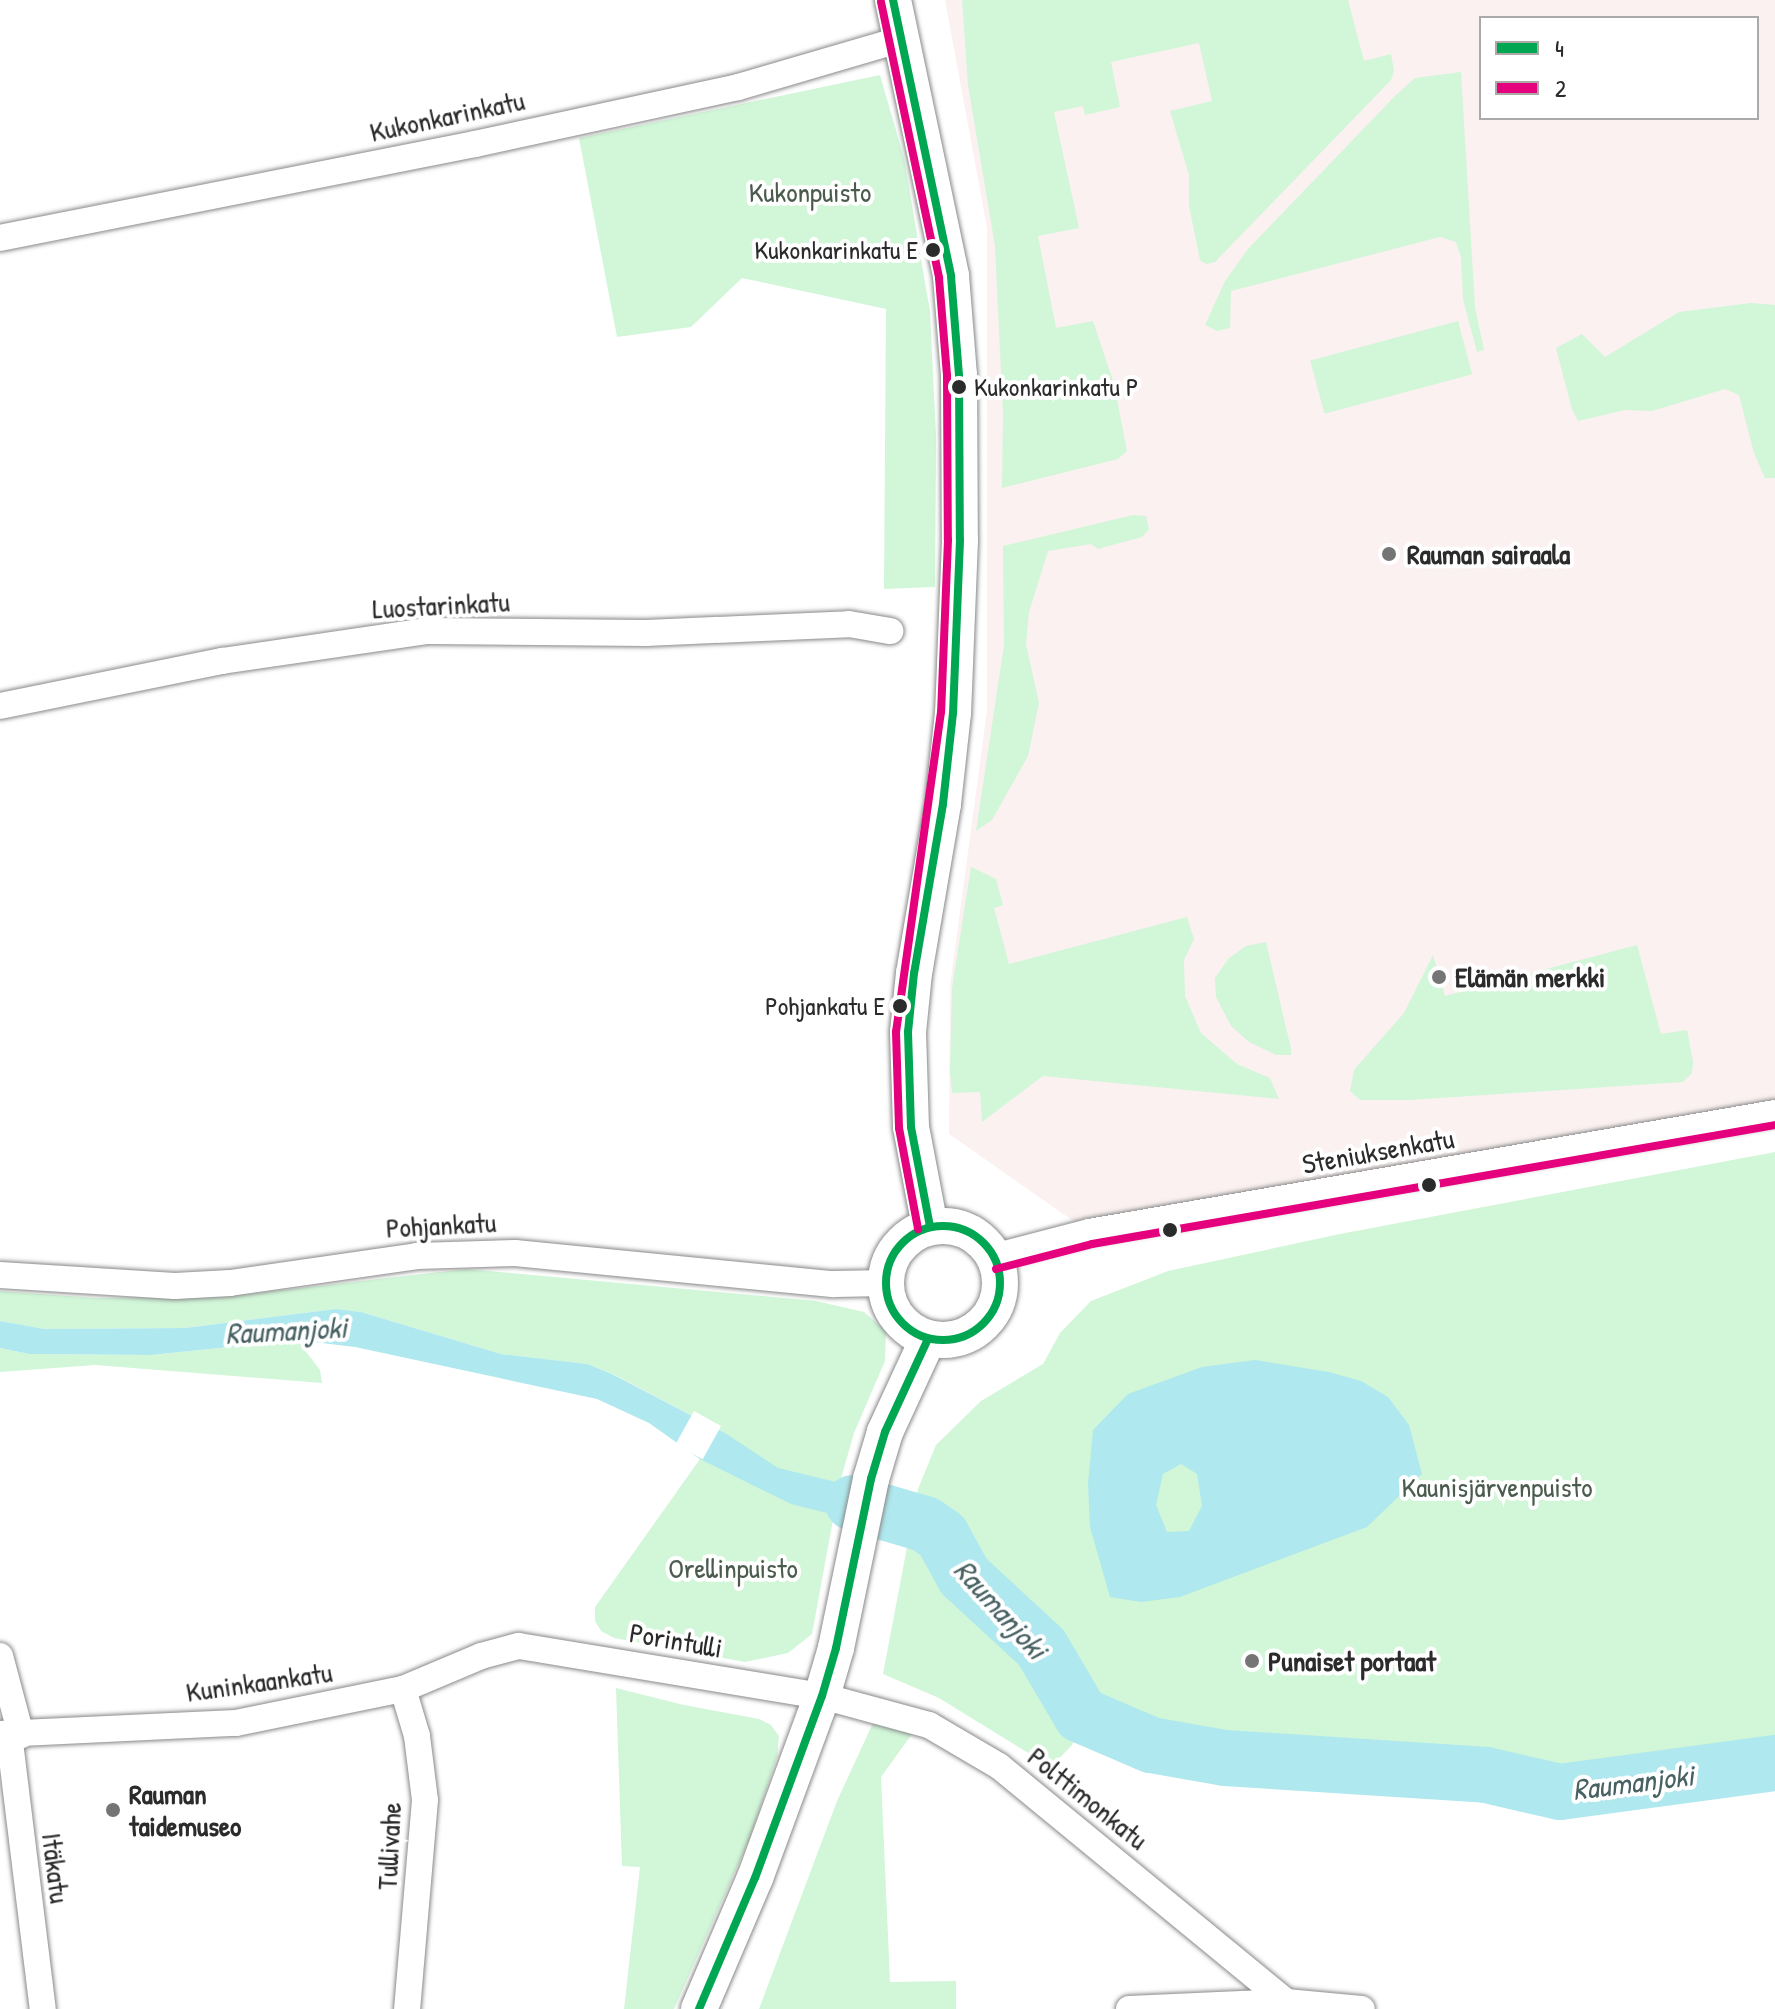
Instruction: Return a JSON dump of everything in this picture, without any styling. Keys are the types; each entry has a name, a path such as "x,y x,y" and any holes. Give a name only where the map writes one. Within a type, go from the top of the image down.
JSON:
{"main road":[{"path":"893,0 951,276 959,375 960,540 953,713 943,804 914,973 908,1032 911,1127 930,1227"},
{"path":"930,1227 964,1230 975,1236 993,1257 1000,1285 988,1318 964,1337 928,1339 898,1320 887,1299 886,1273 893,1255 912,1235 930,1227"},
{"path":"699,2009 755,1878 822,1696 860,1541 871,1479 885,1432 928,1339"}],"street":[{"name":"Kukonkarinkatu","path":"0,238 459,147 738,87 902,39"},
{"name":"Luostarinkatu","path":"0,706 222,661 428,631 646,633 836,624 890,631"},
{"name":"Steniuksenkatu","path":"993,1257 1089,1232 1775,1113"},
{"name":"Pohjankatu","path":"0,1275 175,1286 230,1283 417,1256 515,1253 834,1284 886,1283"},
{"name":"Porintulli","path":"519,1646 822,1696"},
{"name":"Kuninkaankatu","path":"10,1734 236,1723 403,1689 481,1656 519,1646"},
{"name":"Itäkatu","path":"0,1656 43,2009"},
{"name":"Tullivahe","path":"403,1689 417,1736 425,1800 407,2009"},
{"name":"Polttimonkatu","path":"822,1696 929,1725 999,1766 1286,2002"},
{"path":"0,1877 23,1861"},
{"path":"1129,2009 1286,2002 1362,2009"}],"shaded area":[{"name":"Rauman sairaala","path":"945,0 1775,0 1775,1101 1089,1232 949,1134 950,986 987,711 987,228"}],"green space":[{"path":"962,0 1348,0 1364,61 1391,54 1394,71 1391,80 1215,262 1206,264 1200,260 1189,206 1189,175 1170,111 1212,101 1199,43 1111,62 1120,107 1085,115 1083,106 1054,112 1079,228 1038,236 1056,328 1093,321 1114,384 1127,451 1118,459 1002,488 1003,414 995,246 968,85"},
{"path":"1461,72 1475,308 1484,350 1477,352 1463,299 1461,257 1456,242 1440,237 1231,291 1230,328 1217,331 1205,325 1225,281 1248,249 1395,96 1415,78"},
{"name":"Kukonpuisto","path":"880,75 904,158 930,312 936,436 935,587 884,589 886,309 742,278 691,327 617,337 579,138"},
{"path":"1751,303 1775,305 1775,478 1765,478 1754,453 1739,395 1725,389 1652,411 1625,410 1578,421 1556,348 1582,334 1605,357 1679,312"},
{"path":"1458,321 1472,374 1324,414 1310,361"},
{"path":"1133,515 1146,516 1149,529 1142,537 1098,549 1091,544 1048,551 1029,612 1026,644 1039,703 1028,756 992,820 976,831 1004,645 1003,546"},
{"path":"971,867 996,879 1003,905 994,908 1009,964 1187,917 1194,939 1184,960 1185,996 1201,1033 1237,1064 1270,1078 1279,1099 1043,1076 982,1122 980,1092 952,1093 950,1072 952,988"},
{"path":"1266,942 1291,1055 1276,1055 1249,1042 1231,1026 1216,997 1215,978 1229,958 1246,946"},
{"path":"1637,945 1661,1034 1687,1030 1693,1061 1692,1073 1683,1082 1410,1100 1360,1100 1350,1091 1354,1070 1404,1013 1433,955 1445,996"},
{"name":"Kaunisjärvenpuisto","path":"1775,1152 1775,1756 1577,1779 1475,1764 1291,1752 1173,1739 1093,1698 1072,1745 1051,1767 939,1698 883,1674 918,1489 936,1445 981,1401 1043,1364 1060,1333 1091,1301 1168,1271 1340,1234"},
{"name":"Orellinpuisto","path":"466,1269 816,1301 864,1312 886,1331 885,1361 854,1433 840,1482 812,1634 788,1653 745,1662 614,1638 601,1631 595,1621 595,1607 700,1459 725,1433 613,1374 586,1364 501,1354 361,1312 336,1309 185,1328 45,1329 0,1321 0,1291 96,1298 222,1297"},
{"path":"297,1340 320,1370 322,1383 95,1365 0,1372 0,1348 29,1354 151,1355"},
{"path":"616,1688 759,1719 771,1725 779,1736 777,1757 750,1838 674,2009 624,2009 640,1867 622,1866"},
{"path":"873,1723 912,1734 881,1777 890,1982 956,1981 956,2009 759,2009 837,1801"}],"water":[{"path":"336,1309 361,1312 501,1354 587,1364 725,1433 778,1468 840,1483 907,1505 925,1524 887,1528 791,1504 700,1459 649,1423 597,1399 355,1347 297,1340 151,1355 29,1354 0,1348 0,1321 45,1329 185,1328"},
{"path":"1255,1360 1329,1372 1361,1381 1388,1397 1409,1425 1422,1474 1367,1527 1180,1597 1141,1602 1110,1597 1090,1527 1088,1484 1093,1430 1128,1394 1202,1367","holes":["1181,1464 1197,1474 1202,1506 1189,1531 1167,1532 1156,1505 1163,1474"]}],"pier":[{"path":"694,1411 721,1426 703,1459 676,1444"},
{"path":"847,1481 908,1501 911,1504 907,1530 886,1532 840,1519"}],"waterway":[{"name":"Raumanjoki","path":"853,1503 925,1524 942,1536 964,1576 1041,1647 1081,1715 1151,1745 1225,1758 1486,1775 1560,1792 1775,1763"}],"transit line":[{"name":"4","path":"893,0 951,276 959,375 960,540 953,713 943,804 914,973 908,1032 911,1127 930,1227"},
{"name":"2","path":"881,2 939,278 947,376 948,540 941,712 896,1032 899,1128 918,1229"},
{"name":"2","path":"996,1269 1092,1244 1775,1125"},
{"name":"4","path":"943,1226 965,1230 983,1243 996,1261 1000,1283 996,1305 983,1323 965,1336 943,1340 921,1336 903,1323 890,1305 886,1283 890,1261 903,1243 921,1230 943,1226"},
{"name":"4","path":"699,2009 755,1878 822,1696 836,1648 871,1479 885,1432 928,1339"}],"place":[{"name":"Kukonkarinkatu E","path":"933,250"},
{"name":"Kukonkarinkatu P","path":"959,387"},
{"name":"Rauman sairaala","path":"1389,554"},
{"name":"Elämän merkki","path":"1439,977"},
{"name":"Pohjankatu E","path":"900,1006"},
{"name":"Punaiset portaat","path":"1252,1661"},
{"name":"Rauman taidemuseo","path":"113,1810"}]}
